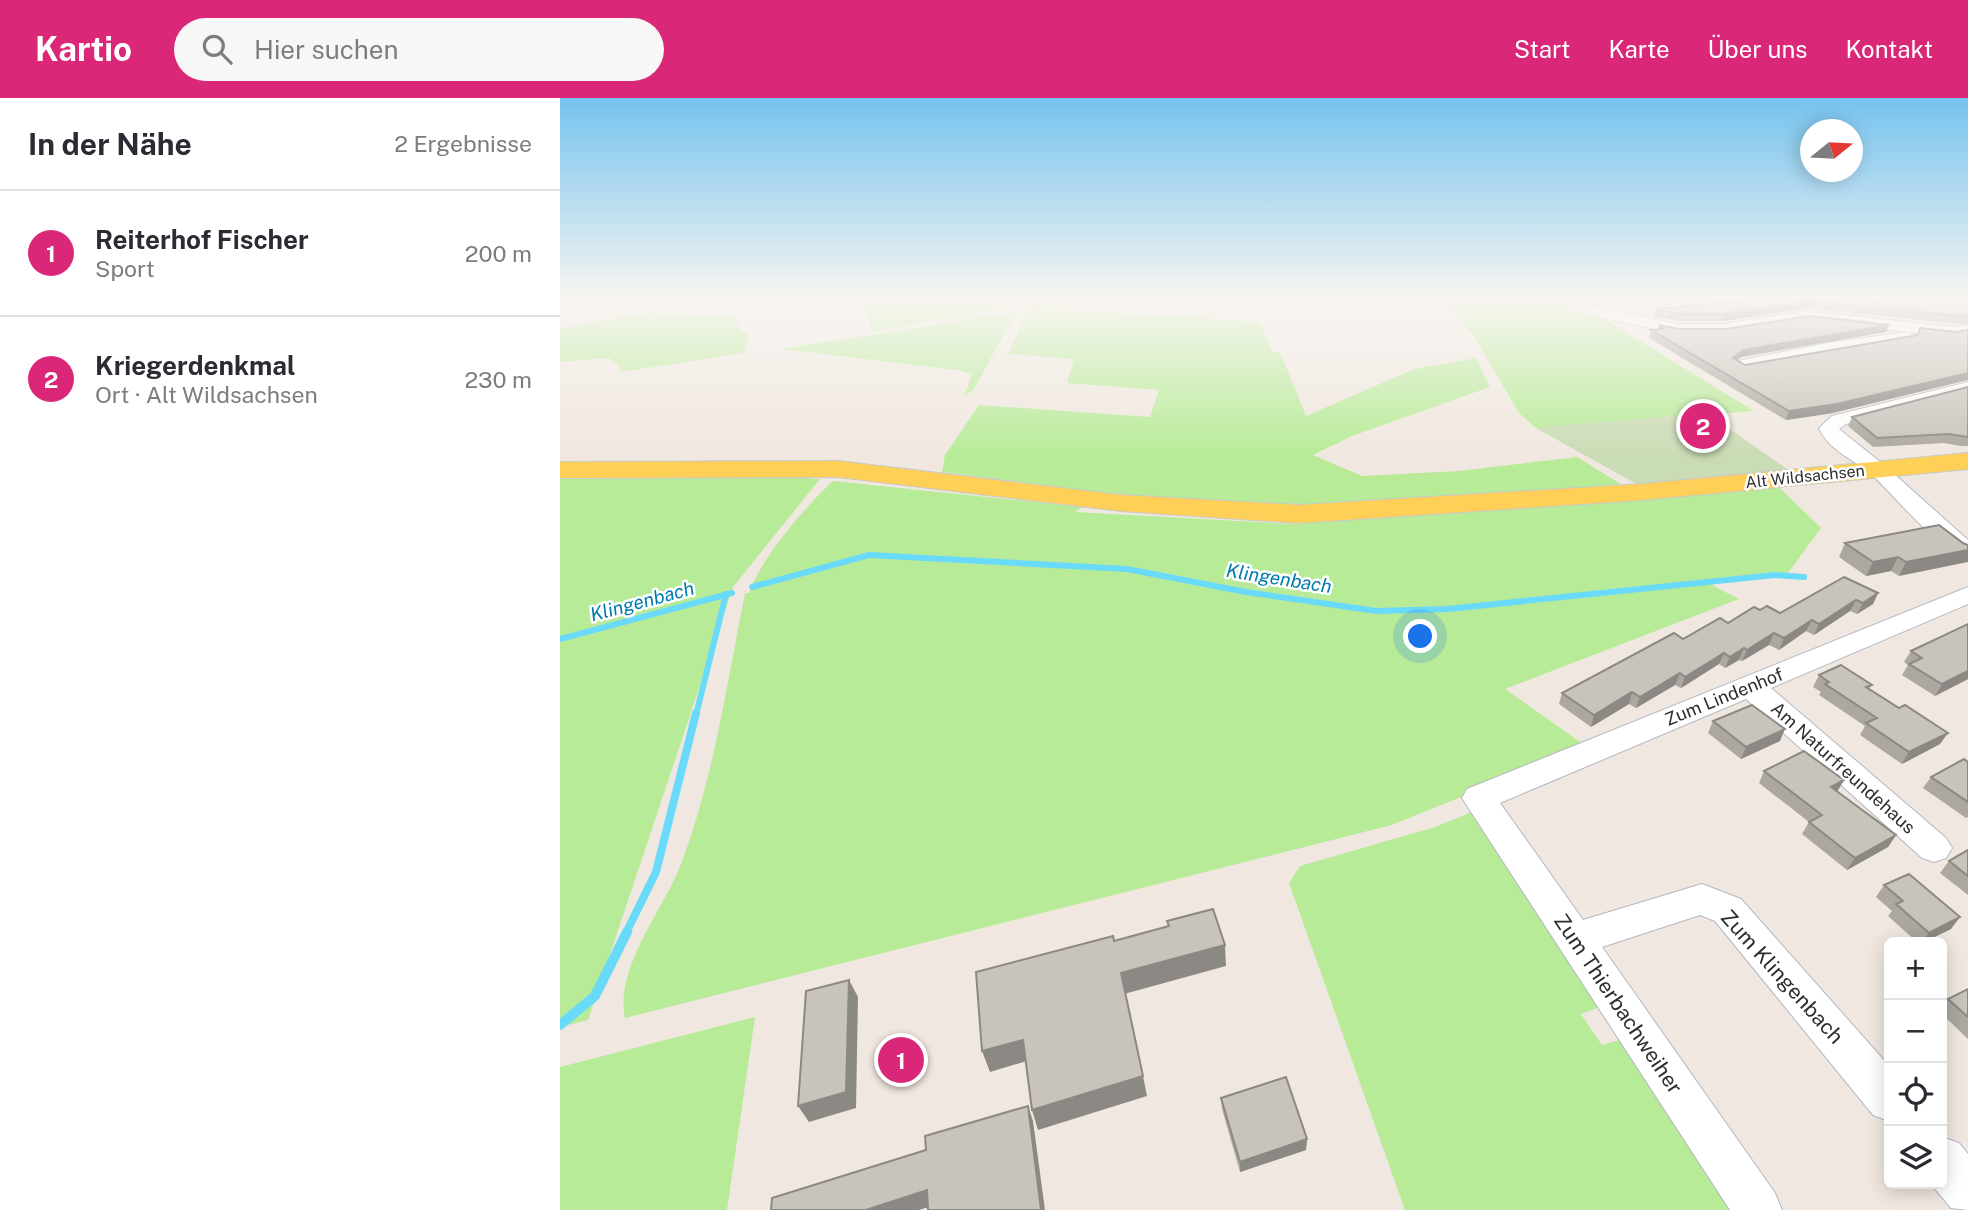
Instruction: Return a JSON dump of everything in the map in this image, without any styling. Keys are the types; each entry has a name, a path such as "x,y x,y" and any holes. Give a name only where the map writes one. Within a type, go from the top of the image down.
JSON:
{"main road":[{"name":"Alt Wildsachsen","path":"560,470 838,469 1121,503 1299,514 1642,492 1968,461"}],"street":[{"path":"1742,365 1813,351"},
{"path":"1968,387 1839,420 1829,428 1832,436 1877,469 1968,552"},
{"name":"Zum Lindenhof","path":"1479,798 1751,687 1968,594"},
{"name":"Am Naturfreundehaus","path":"1751,687 1934,848"},
{"name":"Zum Thierbachweiher","path":"1479,798 1758,1210"},
{"name":"Zum Klingenbach","path":"1574,939 1702,900 1728,910 1884,1093"},
{"path":"1947,1166 1968,1191"}],"green space":[{"path":"560,351 744,351 621,372 619,365 609,358 560,362"},
{"path":"797,351 995,351 974,389 964,397 972,374 958,370"},
{"path":"1009,351 1280,352 1306,416 1414,369 1476,358 1490,387 1352,436 1313,455 1362,476 1459,471 1577,457 1624,486 1325,506 1215,503 1096,492 942,472 945,455 979,405 1150,417 1159,390 1067,383 1074,359 1008,354"},
{"path":"1482,351 1656,351 1754,411 1536,428 1519,413"},
{"path":"1706,413 1793,473 1640,486 1536,428"},
{"path":"814,473 810,479 820,479 733,587 588,1020 560,1027 560,475"},
{"path":"833,481 1082,507 1075,512 1294,524 1779,487 1821,528 1788,573 1706,582 1739,599 1505,689 1586,746 1392,825 625,1018 624,999 633,959 681,864 702,798 719,730 745,593 749,593 763,564 785,533"},
{"path":"1474,811 1603,1006 1581,1014 1602,1045 1626,1038 1738,1210 1405,1210 1289,883 1300,866 1435,827"},
{"path":"755,1017 727,1210 560,1210 560,1067"}],"building":[{"path":"1687,351 1743,351 1733,358 1745,365 1826,351 1968,351 1968,373 1837,404 1789,411"},
{"path":"1968,387 1968,437 1948,434 1877,438 1852,417"},
{"path":"1939,525 1968,545 1968,550 1906,562 1898,557 1873,562 1845,543"},
{"path":"1844,577 1878,593 1863,603 1856,600 1819,624 1812,620 1784,638 1774,633 1730,657 1724,653 1685,677 1680,673 1640,697 1632,692 1594,715 1562,693 1674,633 1683,639 1720,618 1728,623 1754,607 1760,610 1767,606 1780,613"},
{"path":"1968,624 1968,671 1942,684 1909,664 1922,658 1911,651"},
{"path":"1841,665 1872,685 1866,687 1899,708 1905,705 1948,733 1909,752 1866,723 1877,718 1825,684 1829,682 1819,675"},
{"path":"1752,705 1785,729 1746,747 1713,721"},
{"path":"1804,751 1844,780 1831,787 1896,835 1855,858 1809,822 1822,815 1764,771"},
{"path":"1964,759 1968,762 1968,802 1931,777"},
{"path":"1968,850 1968,876 1949,861"},
{"path":"1909,874 1960,917 1929,933 1896,904 1903,901 1884,885"},
{"path":"1213,909 1225,945 1121,973 1143,1076 1032,1110 1023,1040 982,1051 976,972 1113,936 1114,941 1169,926 1167,921"},
{"path":"849,980 846,1092 798,1106 806,991"},
{"path":"1968,989 1968,1017 1948,999"},
{"path":"1286,1077 1307,1139 1240,1162 1221,1098"},
{"path":"1028,1106 1041,1210 928,1210 927,1190 866,1210 771,1210 772,1198 926,1150 925,1136"}],"waterway":[{"name":"Klingenbach","path":"752,587 869,555 1127,569 1246,592 1376,611 1448,609 1775,575 1804,577"},
{"name":"Klingenbach","path":"726,595 732,593"},
{"name":"Klingenbach","path":"560,639 726,595"},
{"path":"696,715 726,595"},
{"path":"626,933 656,872 696,713"},
{"path":"560,1025 595,996 627,932"}],"place":[{"name":"Kriegerdenkmal","path":"1703,426"},
{"name":"Reiterhof Fischer","path":"901,1060"}]}
